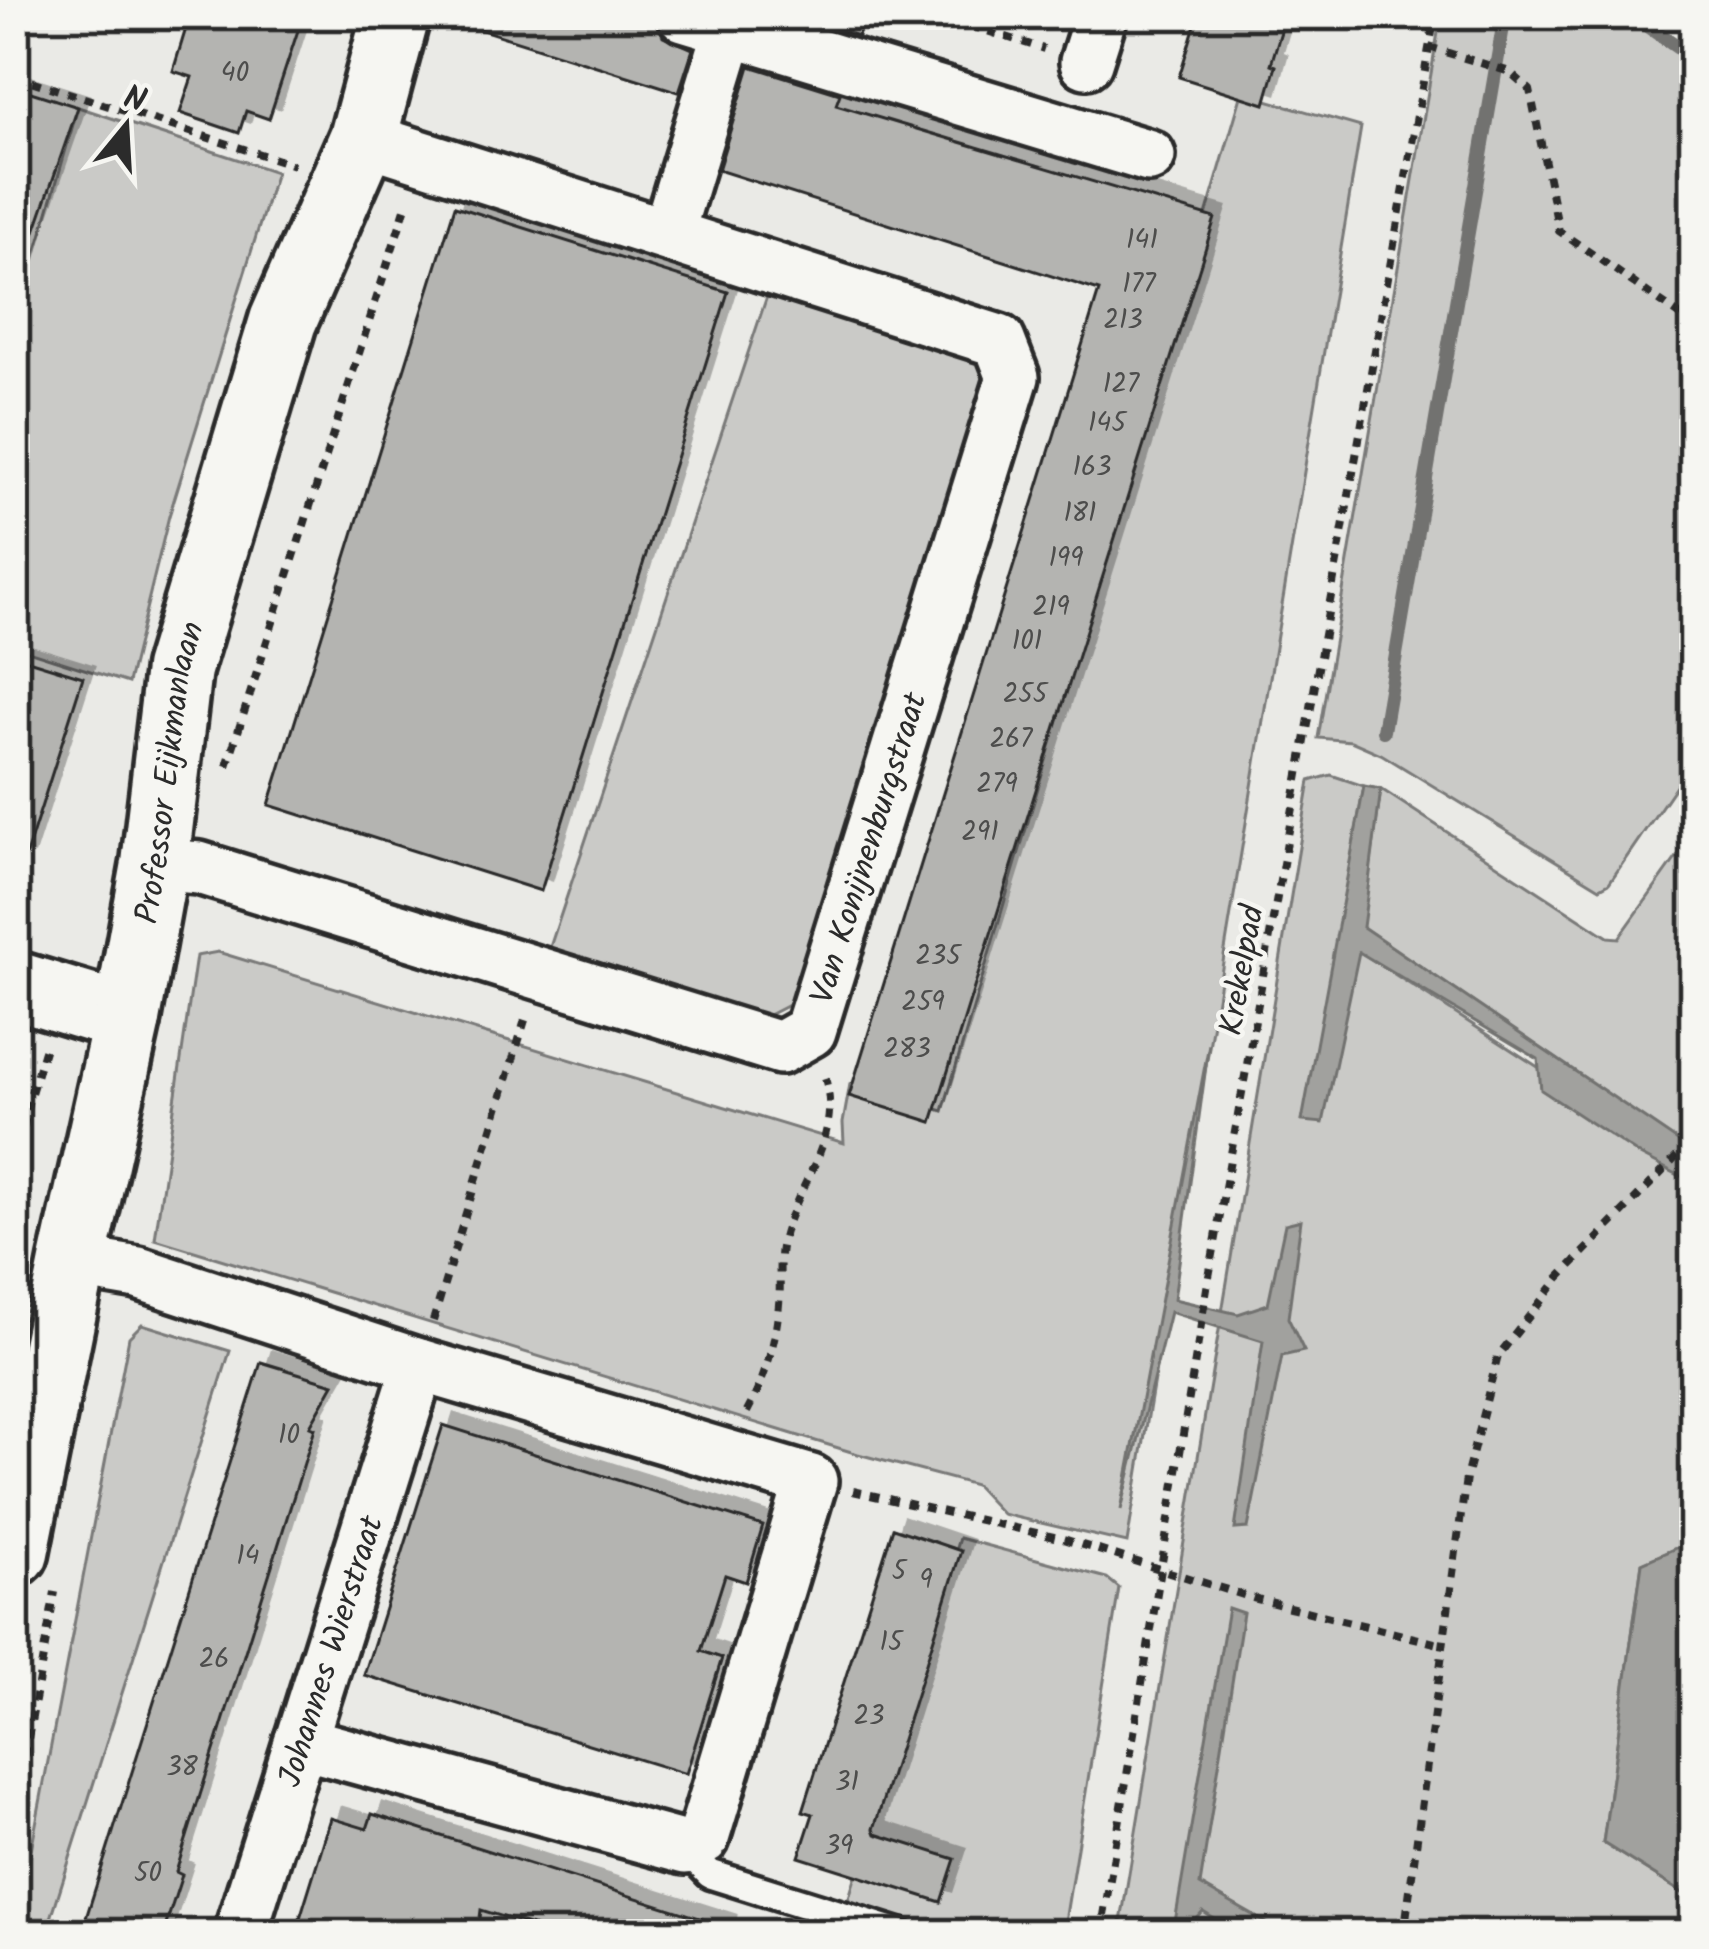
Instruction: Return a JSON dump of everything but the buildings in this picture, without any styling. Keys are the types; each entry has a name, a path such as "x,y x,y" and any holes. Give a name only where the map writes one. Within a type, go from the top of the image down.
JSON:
{"street":[{"name":"Professor Eijkmanlaan","path":"15,1552 127,1019 155,864 178,669 283,321 375,159 396,15"},
{"path":"668,233 707,22 1149,156"},
{"name":"Van Konijnenburgstraat","path":"155,864 199,868 780,1048 810,1030 1013,377 999,341 668,233 375,159"},
{"path":"15,985 127,1019"},
{"path":"73,1262 138,1273 419,1365 811,1481 703,1838 685,1848 300,1742"},
{"name":"Johannes Wierstraat","path":"240,1934 419,1365"}],"lane":[{"path":"685,1848 710,1874 901,1934"}],"path":[{"path":"937,15 1094,39"},
{"name":"Krekelpad","path":"1101,1934 1208,1288 1435,15"},
{"path":"1429,47 1510,72 1530,90 1559,230 1694,325"},
{"path":"15,76 279,159 375,159"},
{"path":"165,788 218,793 404,210 375,159"},
{"path":"375,159 404,210"},
{"path":"419,1365 540,973"},
{"path":"724,1456 757,1394 773,1346 780,1251 791,1213 826,1145 831,1098 810,1030"},
{"path":"1404,1934 1466,1478 1498,1356 1559,1278 1694,1139"},
{"path":"811,1481 1063,1539 1253,1598 1443,1645"}],"shaded area":[{"path":"1441,15 1622,15 1694,66 1694,759 1609,883 1600,888 1381,754 1351,741 1318,738"},
{"path":"1242,93 1361,127 1127,1543 1002,1514 975,1485 858,1454 155,1239 196,956 218,952 844,1143 850,1084 943,1111"},
{"path":"78,107 276,172 169,516 128,683 15,647 15,327"},
{"path":"771,284 965,345 985,367 991,389 801,988 790,1004 765,1017 549,950"},
{"path":"1331,775 1364,786 1337,937 1555,1078 1558,1060 1362,927 1381,789 1608,937 1619,938 1694,833 1694,1540 1642,1563 1603,1843 1694,1900 1694,1934 1119,1934 1310,781"},
{"path":"1364,786 1381,789 1363,927 1694,1152 1694,1183 1638,1154 1541,1090 1538,1059 1359,952 1323,1123 1302,1121"},
{"path":"1209,1044 1174,1299 1238,1314 1268,1304 1285,1224 1301,1220 1288,1318 1304,1351 1282,1356 1248,1528 1235,1529 1263,1341 1170,1312 1121,1510"},
{"path":"142,1324 230,1351 46,1934 15,1934 129,1337"},
{"path":"959,1538 1107,1578 1119,1588 1063,1934 863,1934 840,1927"},
{"path":"1694,1540 1694,1900 1603,1843 1642,1563"},
{"path":"1228,1608 1243,1613 1200,1885 1286,1934 1239,1934 1203,1912 1192,1934 1173,1934"}],"waterway":[{"path":"1383,731 1505,15"},
{"path":"1633,15 1694,58"}]}
